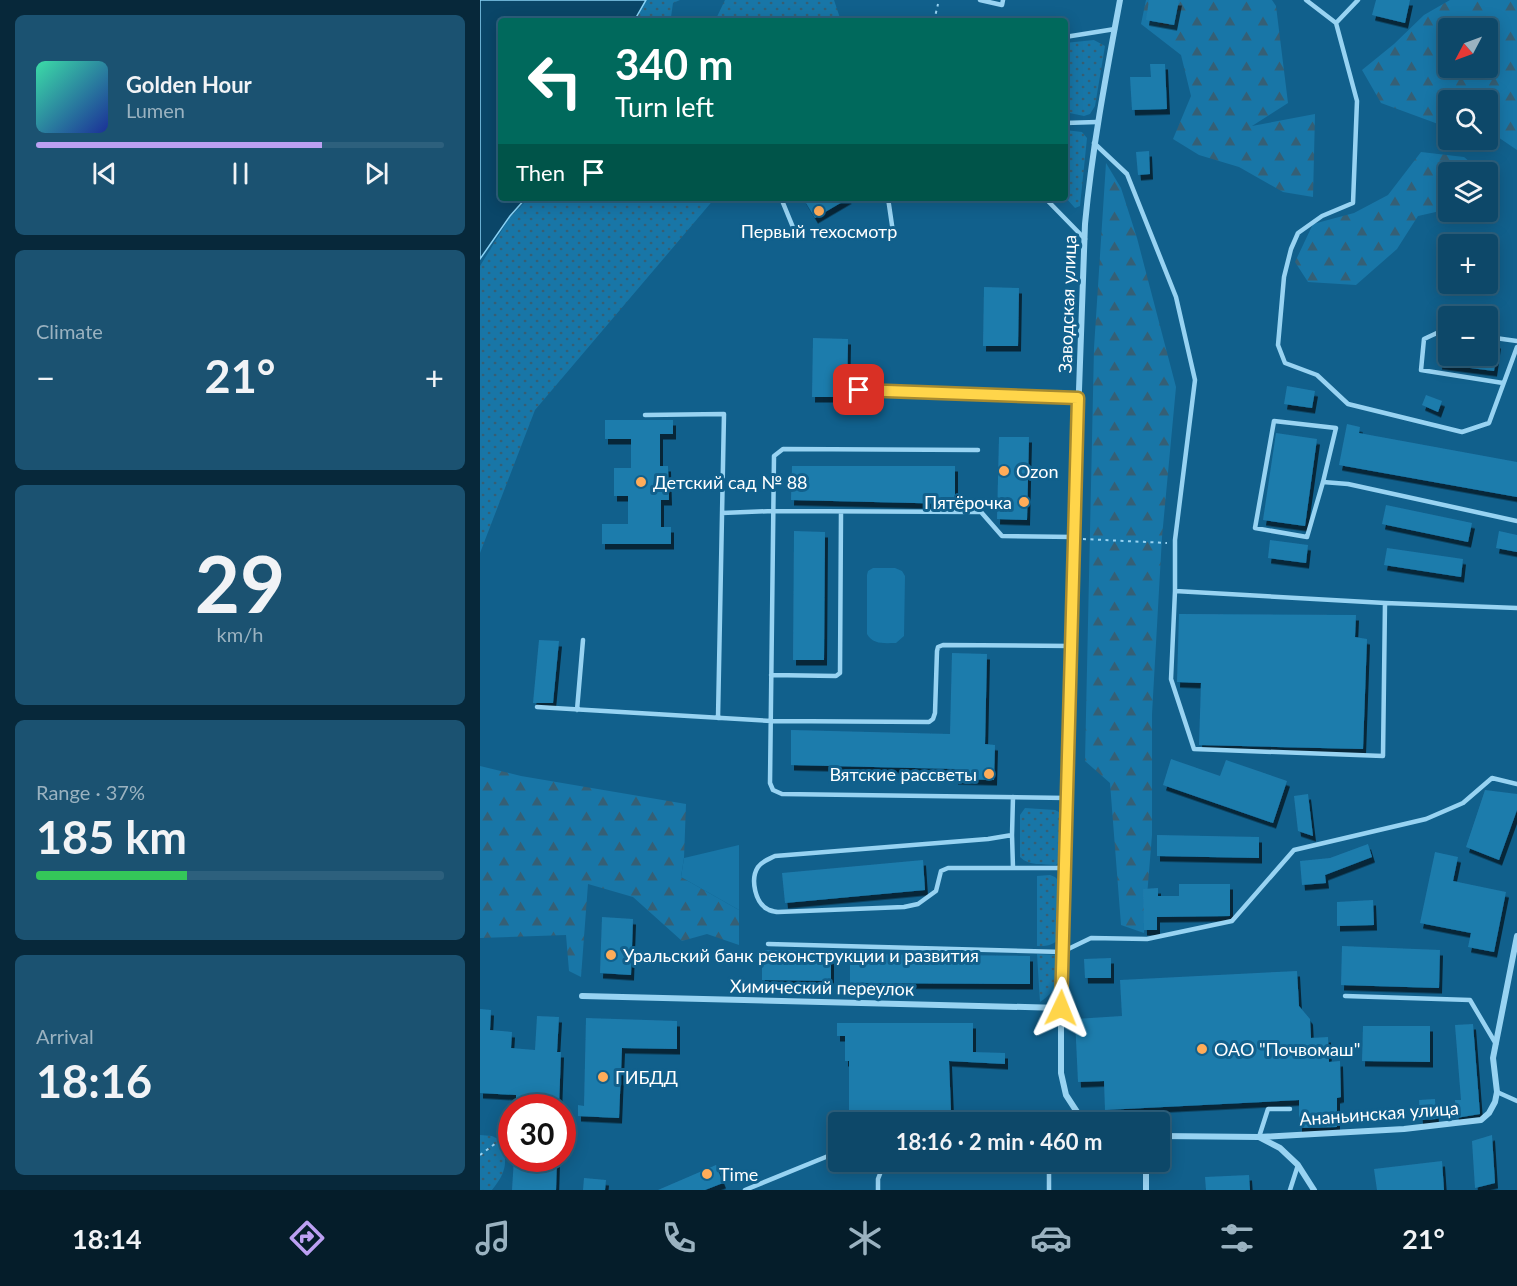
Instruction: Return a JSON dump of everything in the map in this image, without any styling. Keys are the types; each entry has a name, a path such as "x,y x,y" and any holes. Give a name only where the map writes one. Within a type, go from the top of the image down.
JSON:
{"street":[{"name":"Заводская улица","path":"1061,1008 1084,239 1097,122 1120,0"},
{"path":"1497,1092 1493,1059 1517,936"},
{"name":"Химический переулок","path":"582,996 1061,1008"},
{"path":"1061,1008 1061,1073 1066,1095 1078,1112"},
{"name":"Ананьинская улица","path":"1170,1136 1259,1137 1404,1129 1481,1120 1492,1108 1497,1092"},
{"path":"1259,1137 1280,1148 1298,1166 1314,1190"},
{"path":"1146,1172 1146,1190"}],"lane":[{"path":"980,0 1002,5 1003,0"},
{"path":"1306,0 1336,23 1357,101 1353,203 1322,216 1298,233 1291,249 1284,277 1278,345 1284,363 1317,375 1348,404 1462,432 1489,423 1517,347"},
{"path":"1336,23 1358,0"},
{"path":"1068,37 1115,29"},
{"path":"1068,123 1097,122"},
{"path":"1094,143 1127,174 1176,297 1195,380 1175,544 1171,679 1194,749 1383,756 1384,603"},
{"path":"782,201 797,237"},
{"path":"888,201 893,232"},
{"path":"1048,201 1084,239"},
{"path":"1438,332 1425,339 1421,370 1503,383"},
{"path":"1498,338 1517,340"},
{"path":"859,390 1078,398"},
{"path":"645,415 724,414 718,718"},
{"path":"1274,421 1336,428 1323,482 1307,537 1255,528 1274,421"},
{"path":"978,450 783,449 774,456 770,783 773,790 782,794 1067,798"},
{"path":"1323,482 1348,484 1517,521"},
{"path":"722,513 773,511 981,512 1002,536 1074,537"},
{"path":"771,675 836,676 840,673 842,512"},
{"path":"1175,591 1517,608"},
{"path":"577,710 583,640"},
{"path":"537,707 771,721 928,722 933,719 935,713 938,647 942,645 1071,646"},
{"path":"768,944 1062,952 1091,938 1147,939 1232,921 1294,850 1426,819 1463,803 1491,778 1517,784"},
{"path":"1013,797 1013,868"},
{"path":"1012,835 988,839 775,856 761,864 754,874 755,892 759,903 768,910 778,912 904,907 918,904 936,891 941,871 948,868 1065,868"},
{"path":"1345,996 1470,1000 1496,1044"},
{"path":"1497,1092 1517,1101"},
{"path":"1259,1137 1268,1109 1290,1109"},
{"path":"745,1190 828,1156"},
{"path":"1290,1190 1298,1166"},
{"path":"878,1190 881,1172"},
{"path":"1049,1172 1049,1190"}],"path":[{"path":"935,18 938,4"},
{"path":"1083,539 1175,544"},
{"path":"480,1155 498,1142"}],"green space":[{"path":"646,0 680,0 673,3 672,18 636,18"},
{"path":"725,0 834,0 840,18 716,18"},
{"path":"1146,0 1272,0 1276,6 1288,103 1252,126 1315,114 1313,197 1283,192 1239,167 1199,155 1173,139 1191,96 1181,55 1141,24"},
{"path":"1450,0 1517,0 1517,150 1498,137 1498,90 1438,90 1438,124 1381,103 1362,70 1424,15"},
{"path":"1094,40 1105,46 1095,106 1090,114 1084,116 1068,113 1068,43"},
{"path":"1068,130 1082,132 1087,138 1080,206 1075,208 1068,200"},
{"path":"1421,152 1464,157 1470,162 1438,162 1438,211 1418,216 1397,249 1356,285 1308,282 1295,262 1313,224 1354,213 1388,195"},
{"path":"1106,163 1121,188 1137,238 1176,387 1162,537 1152,714 1152,835 1144,933 1121,925 1110,783 1085,761 1094,348"},
{"path":"526,201 712,201 535,410 480,553 480,266 510,217"},
{"path":"873,568 895,568 902,571 905,576 904,636 896,643 876,642 867,634 867,575 868,571"},
{"path":"480,766 521,776 686,804 681,877 739,910 739,945 707,934 682,941 633,897 588,884 581,977 569,971 566,935 480,938"},
{"path":"1025,808 1055,810 1061,813 1061,860 1056,865 1032,863 1020,857 1020,815"},
{"path":"739,845 739,910 681,877 684,858"},
{"path":"1050,875 1059,881 1058,940 1048,945 1037,946 1037,876"},
{"path":"1037,954 1058,955 1055,987 1040,1002"},
{"path":"480,1135 492,1136 498,1139 498,1172 503,1172 492,1190 480,1190"}],"shaded area":[{"path":"480,0 646,0 636,18 498,18 498,201 523,201 480,259"}],"building":[{"path":"1149,0 1179,0 1174,25 1146,20"},
{"path":"1376,0 1410,0 1405,23 1372,15"},
{"path":"1150,64 1165,64 1167,109 1132,110 1130,77 1151,77"},
{"path":"1149,151 1150,174 1138,175 1136,152"},
{"name":"Первый техосмотр","path":"805,201 844,201 815,218"},
{"path":"984,287 1019,288 1018,346 983,346"},
{"path":"813,338 848,339 847,397 812,397"},
{"path":"1455,366 1495,366 1494,371"},
{"path":"1287,386 1315,391 1312,408 1284,404"},
{"path":"1426,395 1442,401 1438,412 1422,405"},
{"name":"Детский сад № 88","path":"605,420 673,420 673,434 660,434 660,466 668,466 669,500 661,500 661,527 671,527 671,544 602,544 602,524 628,524 628,496 614,496 614,468 631,468 631,439 605,439"},
{"path":"1347,424 1360,427 1359,433 1517,462 1517,497 1339,465"},
{"path":"1276,433 1317,439 1305,526 1263,520"},
{"path":"999,437 1029,437 1027,520 997,519"},
{"path":"792,466 955,466 955,504 791,500"},
{"path":"1386,505 1472,523 1468,542 1382,524"},
{"path":"794,531 825,532 824,660 793,660"},
{"path":"1499,531 1517,535 1517,552 1496,548"},
{"path":"1270,540 1308,545 1306,563 1268,558"},
{"path":"1387,548 1463,559 1461,577 1384,565"},
{"path":"1179,614 1356,615 1355,637 1367,639 1363,749 1199,745 1201,683 1177,682"},
{"path":"539,640 559,641 553,703 533,703"},
{"path":"952,653 987,654 985,744 995,745 994,780 955,779 955,769 791,765 791,730 950,734"},
{"path":"1171,759 1220,776 1226,760 1287,781 1273,823 1163,785"},
{"path":"1485,790 1517,794 1517,810 1499,860 1466,847"},
{"path":"1308,794 1313,836 1298,831 1294,796"},
{"path":"1157,835 1259,837 1259,858 1157,856"},
{"path":"1368,844 1372,857 1325,875 1326,883 1302,885 1300,861 1330,858"},
{"path":"1435,852 1458,857 1453,881 1506,892 1494,952 1468,947 1471,933 1420,923"},
{"path":"923,860 925,890 785,903 782,873"},
{"path":"1179,884 1230,884 1230,916 1157,917 1157,930 1144,930 1143,889 1158,888 1158,896 1179,896"},
{"path":"1373,900 1374,925 1337,926 1337,902"},
{"path":"602,917 633,919 631,975 600,973"},
{"path":"1342,946 1440,950 1439,988 1341,985"},
{"path":"762,950 831,951 831,981 762,980"},
{"path":"850,954 1030,956 1030,984 850,983"},
{"path":"1111,958 1111,978 1085,978 1084,959"},
{"name":"ОАО \"Почвомаш\"","path":"1297,971 1299,1006 1310,1019 1311,1038 1328,1037 1329,1062 1340,1061 1341,1097 1337,1098 1337,1127 1299,1128 1299,1100 1105,1110 1104,1081 1078,1082 1075,1019 1122,1016 1120,980"},
{"path":"480,1009 491,1010 490,1030 512,1032 511,1048 535,1050 537,1016 559,1017 557,1052 561,1052 559,1094 480,1093"},
{"name":"ГИБДД","path":"586,1018 677,1021 677,1049 622,1048 619,1118 578,1116 578,1105 584,1106"},
{"path":"837,1023 973,1023 973,1052 1005,1053 1005,1064 949,1061 951,1111 958,1112 849,1112 849,1061 845,1061 845,1036 837,1036"},
{"path":"1473,1024 1480,1114 1456,1118 1455,1100 1461,1100 1455,1025"},
{"path":"1363,1026 1430,1026 1430,1062 1362,1061"},
{"path":"1435,1099 1436,1119 1420,1120 1419,1100"},
{"path":"1492,1135 1495,1183 1475,1188 1472,1141"},
{"path":"1442,1161 1444,1190 1377,1190 1374,1169"},
{"name":"Time","path":"716,1165 723,1183 705,1190 658,1190"},
{"path":"513,1172 557,1172 556,1190 512,1190"},
{"path":"1249,1175 1250,1190 1206,1190 1205,1177"},
{"path":"584,1178 606,1180 605,1190 583,1190"}],"place":[{"name":"Первый техосмотр","path":"819,211"},
{"name":"Ozon","path":"1004,471"},
{"name":"Детский сад № 88","path":"641,482"},
{"name":"Пятёрочка","path":"1024,502"},
{"name":"Вятские рассветы","path":"989,774"},
{"name":"Уральский банк реконструкции и развития","path":"611,955"},
{"name":"ОАО \"Почвомаш\"","path":"1202,1049"},
{"name":"ГИБДД","path":"603,1077"},
{"name":"Time","path":"707,1174"}],"route":[{"path":"859,390 1078,398 1061,1008"}]}
